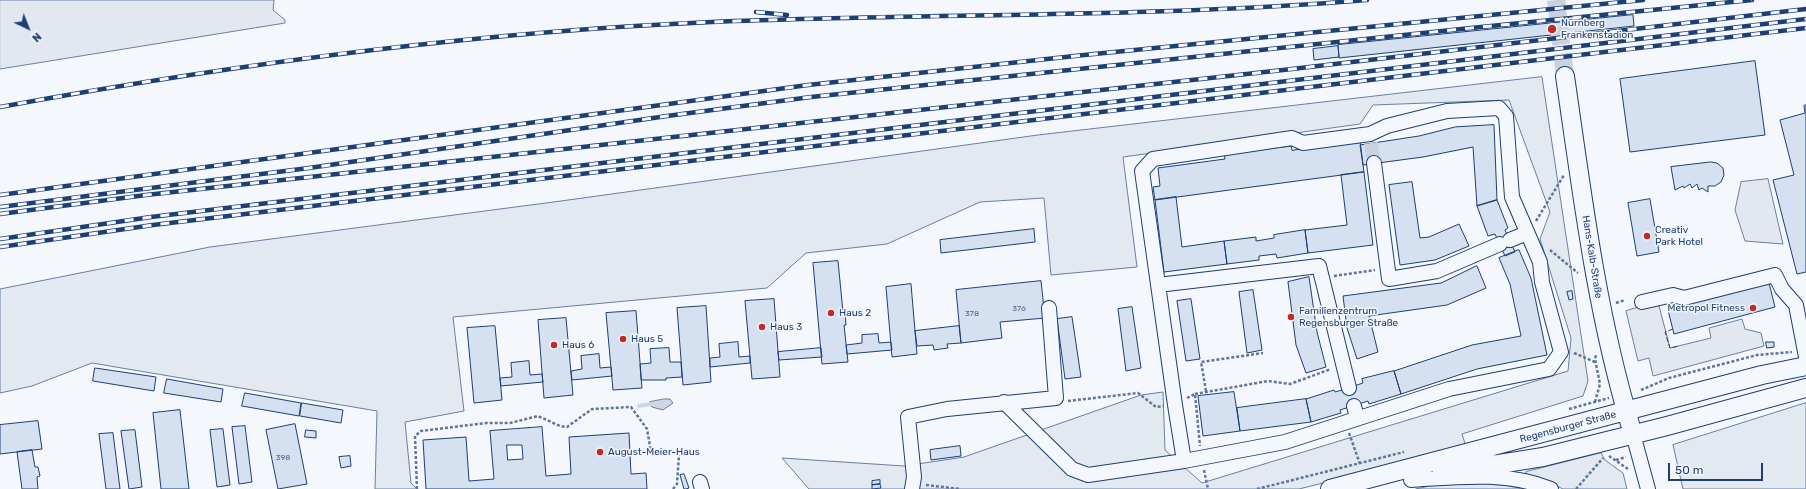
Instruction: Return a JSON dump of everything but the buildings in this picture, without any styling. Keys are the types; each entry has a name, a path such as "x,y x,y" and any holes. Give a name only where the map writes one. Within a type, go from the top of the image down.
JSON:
{"main road":[{"name":"Hans-Kalb-Straße","path":"1565,76 1597,294 1605,332 1633,434"},
{"name":"Regensburger Straße","path":"1330,489 1624,403 1762,376 1806,358"},
{"name":"Regensburger Straße","path":"1367,477 1411,480 1456,468 1508,463 1543,457 1806,388"}],"street":[{"path":"1004,402 1072,469 1088,475 1201,459 1285,442 1353,415 1449,389 1549,369 1561,352 1542,282 1540,262 1512,197 1506,116 1499,108 1447,110 1387,126 1371,139 1304,143 1292,138 1153,159 1142,171 1184,461"},
{"path":"1374,164 1389,279 1437,271 1527,232"},
{"path":"1158,285 1320,272 1349,388"},
{"path":"1642,302 1673,296 1684,298 1775,276 1782,289 1796,305 1806,358"},
{"path":"913,487 908,417 948,409 1004,402 1056,398 1049,308"},
{"path":"1633,434 1648,489"},
{"path":"1411,480 1496,476 1526,481 1551,489"}],"path":[{"path":"1540,216 1565,174"},
{"path":"1527,232 1578,273"},
{"path":"1320,272 1387,268"},
{"path":"1616,303 1624,300"},
{"path":"1561,352 1574,353 1595,362"},
{"path":"1206,392 1201,362 1263,353"},
{"path":"1565,410 1624,403 1642,390 1669,378 1757,355 1770,353 1806,358"},
{"path":"1056,398 1065,402 1138,393 1156,407 1175,405 1195,394 1268,381 1290,384 1343,365"},
{"path":"1195,394 1201,459 1208,489"},
{"path":"417,489 415,436 421,431 486,423 510,423 538,416 567,428 592,409 631,407 647,429 651,452"},
{"path":"1353,415 1367,477"},
{"path":"1257,489 1367,477 1412,450"},
{"path":"1576,489 1607,454"},
{"path":"673,489 677,484 679,455"},
{"path":"1615,461 1627,457"},
{"path":"913,487 932,484 960,489"}],"shaded area":[{"path":"0,0 274,0 273,10 285,20 285,23 0,69"},
{"path":"1542,77 1588,381 1583,396 1462,434 1466,447 1299,489 809,489 782,458 904,466 964,457 1141,395 1163,392 1165,450 1202,483 1568,371 1571,338 1540,239 1550,212 1509,100 1373,105 1360,124 1123,157 1137,267 1051,275 1044,198 980,202 887,244 806,253 767,288 453,317 464,411 405,422 411,483 417,489 375,489 377,411 92,363 32,386 0,393 0,289 210,247 561,201 1038,135"},
{"path":"1768,179 1783,244 1745,241 1735,210 1741,182"},
{"path":"1658,302 1670,348 1711,338 1709,328 1742,319 1745,329 1761,333 1764,346 1653,376 1649,358 1638,361 1626,311"},
{"path":"670,399 673,403 663,410 652,407 650,402"},
{"path":"1806,403 1806,489 1683,489 1673,445"},
{"path":"1601,453 1605,460 1623,473 1627,489 1563,489 1553,484 1527,476 1526,472"},
{"path":"1467,478 1544,489 1416,489"}],"waterway":[{"path":"639,406 651,404"}],"tunnel":[{"path":"1556,0 1565,76"},
{"path":"1371,143 1374,163"}],"railway":[{"path":"0,107 88,91 266,64 354,52 533,33 712,22 1203,10 1367,0"},
{"path":"0,195 808,85 1084,55 1643,0"},
{"path":"0,207 309,168 667,116 811,97 1752,0"},
{"path":"0,214 146,195 1292,69 1806,9"},
{"path":"756,12 787,15"},
{"path":"0,239 151,217 1806,19"},
{"path":"0,247 153,225 1806,28"}],"fence":[{"path":"1673,329 1665,332 1670,348 1679,346"}],"place":[{"name":"Nürnberg Frankenstadion","path":"1552,29"},
{"name":"Creativ Park Hotel","path":"1647,236"},
{"name":"Metropol Fitness","path":"1753,308"},
{"name":"Haus 2","path":"831,313"},
{"name":"Familienzentrum Regensburger Straße","path":"1291,317"},
{"name":"Haus 3","path":"762,327"},
{"name":"Haus 5","path":"623,339"},
{"name":"Haus 6","path":"554,345"},
{"name":"August-Meier-Haus","path":"600,452"}]}
